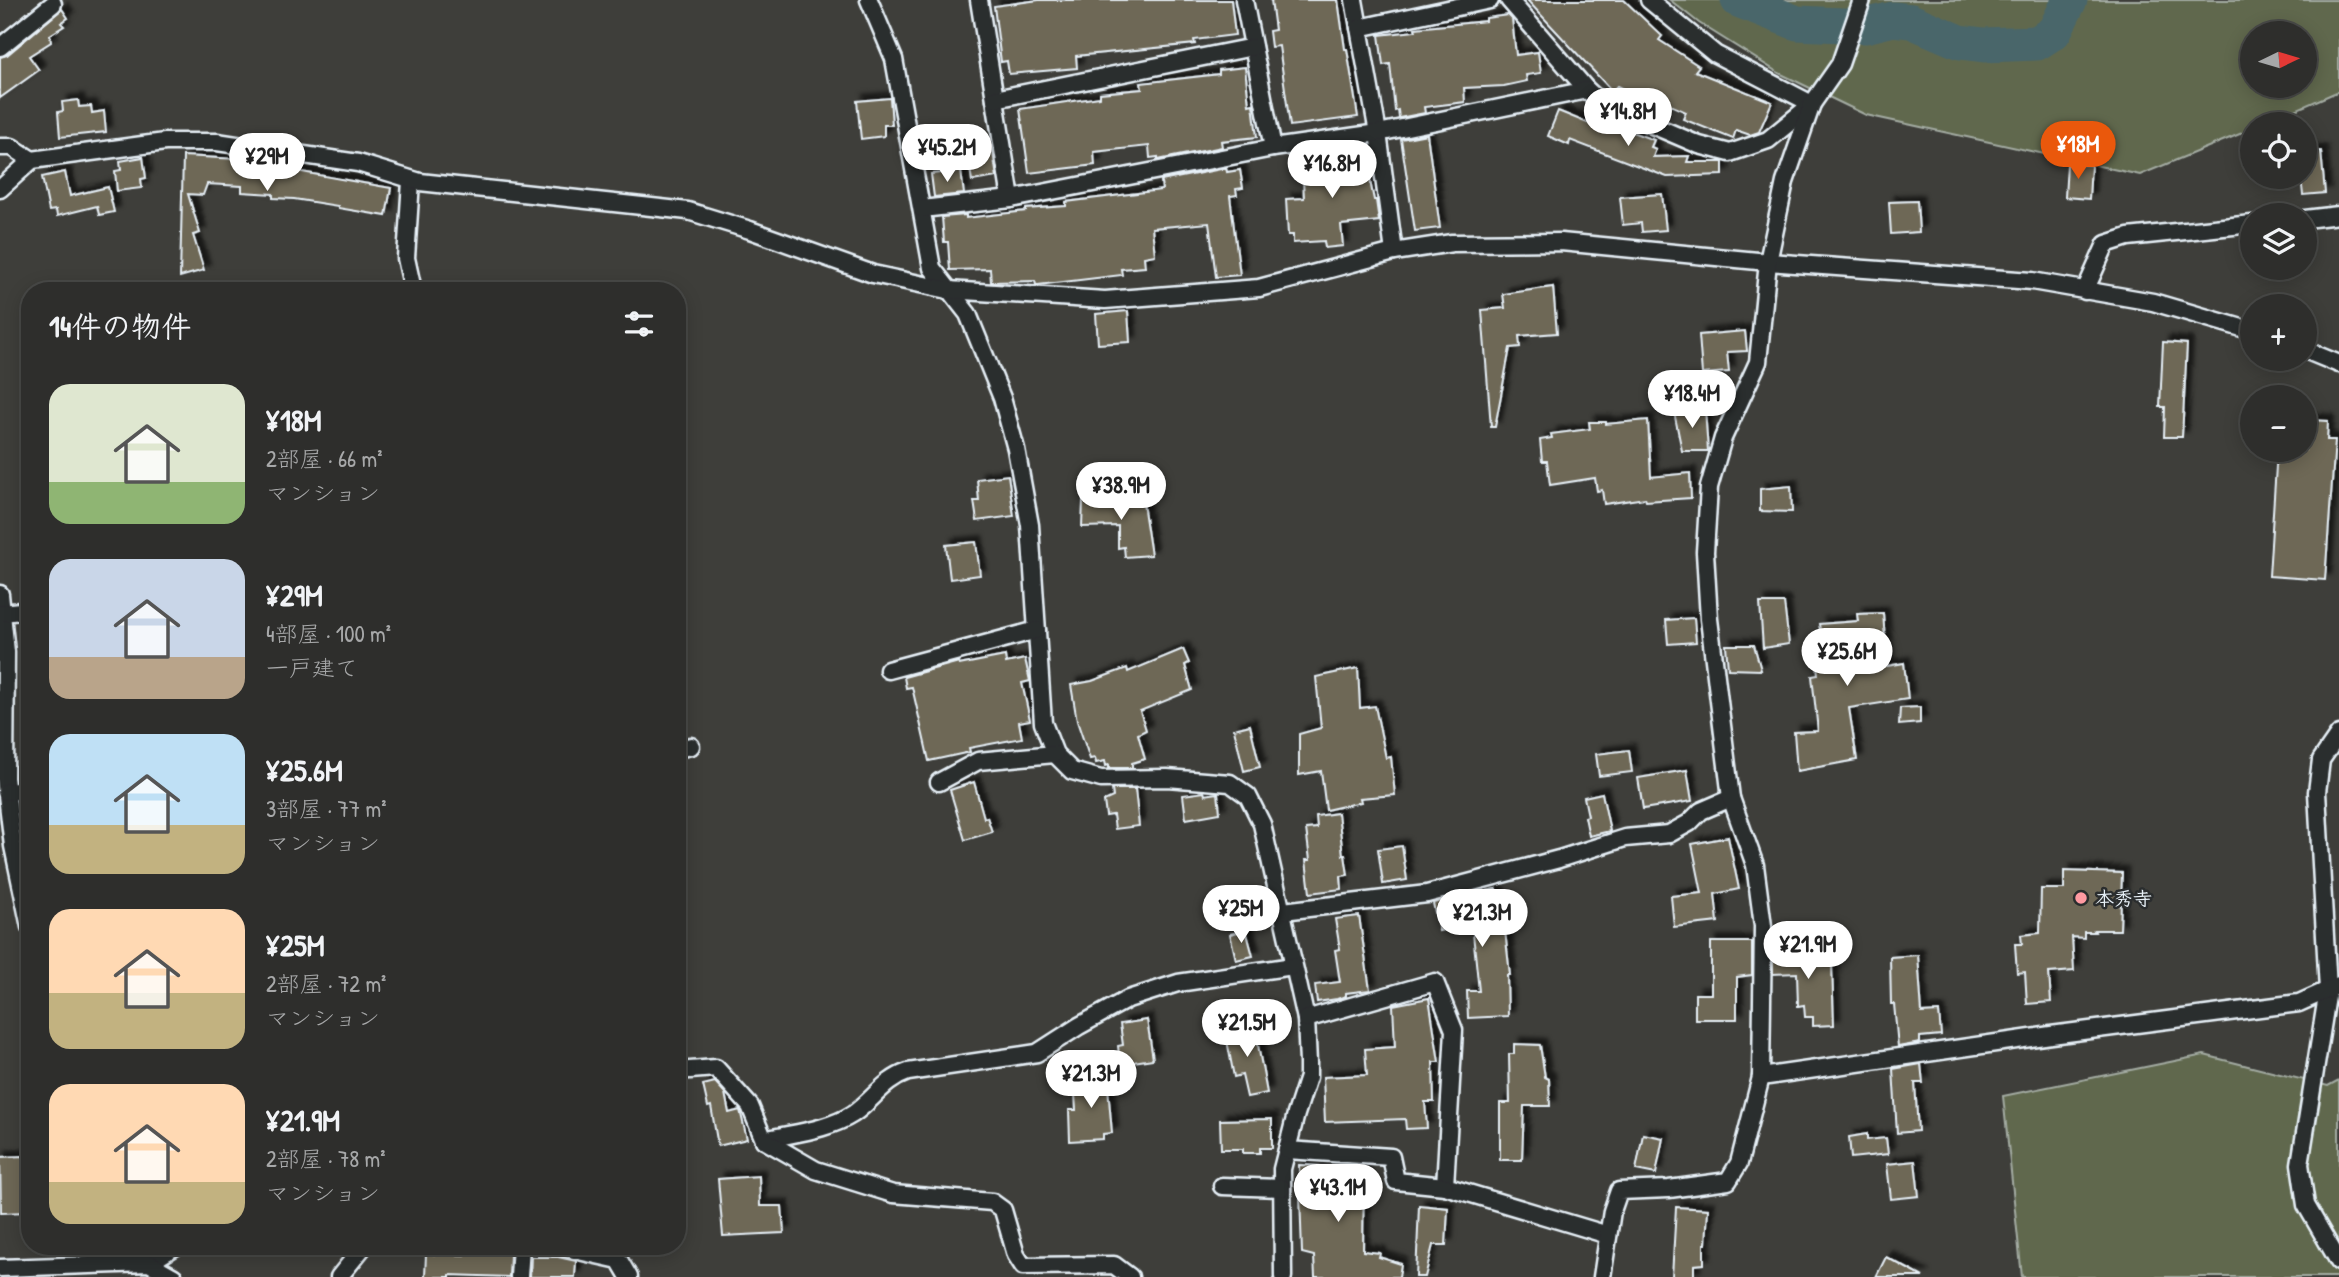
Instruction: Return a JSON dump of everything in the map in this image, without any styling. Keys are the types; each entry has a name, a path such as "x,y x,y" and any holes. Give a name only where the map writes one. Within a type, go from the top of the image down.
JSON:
{"street":[{"path":"869,0 894,59 932,268 968,314 1002,398 1016,449 1030,525 1043,723 1055,754 1072,771 1101,779 1167,778 1230,783 1248,796 1262,824 1306,1019 1308,1077 1282,1169 1283,1277"},
{"path":"979,0 1011,199"},
{"path":"1244,0 1273,148"},
{"path":"1354,0 1378,133 1394,252"},
{"path":"1359,28 1490,0"},
{"path":"1509,0 1587,90 1603,104 1699,145 1730,153 1768,140 1812,104 1840,64 1862,0"},
{"path":"1649,0 1715,54 1812,104"},
{"path":"0,47 53,4"},
{"path":"995,99 1254,47"},
{"path":"922,209 1011,199 1273,148 1378,133 1587,90"},
{"path":"1602,1277 1608,1235 1619,1191 1668,1189 1728,1181 1739,1163 1761,1077 1763,926 1755,865 1731,798 1709,619 1705,552 1709,487 1723,438 1758,362 1768,262 1785,182 1812,104"},
{"path":"0,189 32,160 165,142 217,142 358,163 411,181 688,211 873,274 948,290 1105,300 1259,288 1394,252 1451,243 1561,243 1768,262 2032,281 2153,302 2240,327"},
{"path":"0,147 12,147 32,160"},
{"path":"411,181 407,258 412,282"},
{"path":"2317,218 2339,215"},
{"path":"2085,291 2106,244 2128,237 2240,225"},
{"path":"2317,355 2339,364"},
{"path":"0,594 6,652 6,792 21,884"},
{"path":"2,613 21,611"},
{"path":"888,670 1037,630"},
{"path":"2339,734 2321,760 2317,792 2333,988 2300,1164 2306,1205 2339,1262"},
{"path":"939,782 978,761 1055,754"},
{"path":"6,792 21,791"},
{"path":"1283,911 1427,894 1559,859 1625,838 1669,834 1689,823 1701,811 1731,798"},
{"path":"764,1140 838,1122 855,1113 894,1077 908,1072 1037,1053 1128,999 1178,982 1293,967"},
{"path":"1306,1019 1435,982 1454,1030 1445,1186"},
{"path":"1761,1077 2299,1003 2333,988"},
{"path":"686,1070 716,1068 750,1106 764,1140 816,1170 893,1194 992,1202 1003,1210 1016,1255 1023,1266 1114,1265 1130,1277"},
{"path":"1287,1150 1391,1157 1396,1181 1445,1186 1608,1235"},
{"path":"1222,1186 1282,1188"},
{"path":"140,1255 174,1277"},
{"path":"0,1268 149,1263 162,1255"},
{"path":"339,1277 357,1255"},
{"path":"519,1277 520,1255"},
{"path":"596,1255 619,1260 629,1277"}],"green space":[{"path":"1670,0 2339,0 2339,91 2291,112 2240,112 2240,134 2140,175 1866,115 1779,73 1699,23"},
{"path":"2204,1055 2328,1086 2339,1080 2339,1277 2022,1277 2003,1096"}],"building":[{"path":"1039,0 1231,0 1235,35 1194,40 1195,44 1076,56 1077,68 1009,74 1007,61 1001,62 994,6"},
{"path":"1271,0 1338,0 1358,117 1290,126 1279,46 1271,47 1269,31 1275,30"},
{"path":"1527,0 1624,0 1662,36 1659,40 1699,66 1695,71 1772,102 1759,132 1750,135 1736,130 1733,139 1683,119 1686,112 1655,98 1652,103 1617,86 1612,91"},
{"path":"62,9 68,18 61,23 64,26 50,35 51,42 29,56 39,70 0,98 0,57 7,55"},
{"path":"1508,15 1512,19 1516,55 1538,52 1541,73 1526,75 1527,81 1504,86 1464,88 1465,102 1424,107 1425,113 1399,118 1398,110 1395,111 1390,64 1383,65 1379,35 1416,31 1415,28 1486,21 1486,18"},
{"path":"1245,67 1249,105 1253,104 1257,137 1221,141 1222,147 1158,160 1158,157 1150,158 1149,146 1094,152 1095,165 1029,173 1020,109 1100,97 1100,93 1142,89 1141,83 1219,74 1219,70"},
{"path":"890,98 892,125 884,125 884,136 861,139 857,101"},
{"path":"78,100 79,107 91,106 92,113 104,111 106,132 60,137 58,112 63,111 62,102"},
{"path":"1558,111 1597,127 1599,120 1654,140 1651,147 1656,149 1653,157 1689,156 1687,162 1723,162 1723,175 1667,177 1570,140 1569,145 1548,136"},
{"path":"1427,134 1440,228 1415,231 1401,139"},
{"path":"992,146 997,177 972,181 967,149"},
{"path":"2317,151 2321,151 2325,193 2303,195 2302,189 2317,189"},
{"path":"1367,152 1379,221 1341,225 1343,246 1325,248 1324,241 1293,243 1293,235 1288,235 1286,199 1304,198 1302,160 1346,158 1345,154"},
{"path":"183,156 274,161 274,164 297,166 296,171 391,188 386,216 338,206 273,198 273,194 242,192 242,186 207,184 203,195 188,194 200,233 193,235 204,270 180,277"},
{"path":"143,157 146,178 141,179 142,188 117,191 115,171 121,170 120,161"},
{"path":"2067,164 2091,165 2089,199 2065,197"},
{"path":"1226,168 1227,172 1240,170 1243,188 1236,189 1237,195 1230,196 1240,275 1216,277 1209,223 1152,228 1155,255 1144,257 1145,267 1121,269 1122,275 1036,285 1035,281 991,282 990,269 950,270 948,242 944,242 942,217 966,215 966,218 1026,211 1066,206 1066,202 1162,190 1161,181"},
{"path":"961,171 964,194 934,197 931,174"},
{"path":"65,172 70,196 108,187 114,212 99,215 97,206 57,216 56,210 49,211 42,177"},
{"path":"1662,194 1666,230 1642,232 1641,223 1623,225 1620,197"},
{"path":"1917,201 1919,232 1891,234 1889,202"},
{"path":"1553,287 1557,333 1519,336 1520,347 1510,348 1495,427 1491,427 1482,310 1505,308 1503,294"},
{"path":"1128,311 1130,342 1098,344 1096,314"},
{"path":"1745,331 1747,351 1727,352 1729,372 1702,374 1699,335"},
{"path":"2163,342 2187,344 2182,437 2164,437 2165,407 2160,407"},
{"path":"1705,409 1708,451 1682,451 1674,412"},
{"path":"1648,420 1651,477 1690,473 1691,498 1646,501 1645,498 1604,504 1602,490 1597,491 1595,478 1550,485 1547,461 1542,461 1540,440 1552,438 1551,434 1590,429 1589,422 1606,424"},
{"path":"2317,420 2328,421 2327,440 2335,440 2325,580 2269,576 2276,462 2317,462"},
{"path":"1008,475 1014,516 977,521 974,501 979,501 977,479"},
{"path":"1791,486 1792,512 1760,511 1760,489"},
{"path":"1142,497 1151,555 1125,557 1124,547 1118,548 1118,526 1082,527 1083,500"},
{"path":"976,542 980,575 950,579 946,545"},
{"path":"1760,603 1784,603 1789,644 1763,648"},
{"path":"1883,613 1887,666 1904,663 1908,699 1849,708 1857,760 1797,771 1794,732 1818,731 1812,676 1818,675 1814,637 1821,636 1819,624 1858,621 1857,614"},
{"path":"1694,618 1696,642 1668,644 1666,620"},
{"path":"1726,645 1754,645 1761,670 1728,669"},
{"path":"1183,649 1189,663 1185,665 1192,690 1140,711 1146,730 1138,734 1145,759 1132,763 1132,768 1109,768 1105,761 1096,763 1095,758 1090,759 1077,721 1071,685 1092,681 1127,668 1128,672"},
{"path":"1005,656 1006,663 1025,659 1030,681 1022,683 1030,720 1019,722 1022,738 969,748 970,752 929,761 912,687 906,688 904,677 959,662 959,665"},
{"path":"1358,668 1360,708 1375,706 1386,758 1391,757 1395,795 1360,798 1361,802 1326,810 1321,771 1299,775 1299,734 1321,728 1316,677"},
{"path":"1920,707 1920,723 1899,725 1900,708"},
{"path":"1250,725 1260,767 1244,771 1234,729"},
{"path":"1629,750 1632,772 1599,776 1596,754"},
{"path":"1687,770 1692,801 1643,809 1638,778"},
{"path":"974,782 984,818 987,817 992,832 965,840 950,790"},
{"path":"1112,789 1135,789 1139,826 1115,829 1113,815 1106,816 1104,801 1113,797"},
{"path":"1204,792 1205,795 1218,793 1220,813 1186,819 1183,795"},
{"path":"1602,793 1610,831 1589,836 1584,797"},
{"path":"1338,813 1348,875 1341,876 1342,889 1310,893 1306,829 1317,828 1316,816"},
{"path":"1728,837 1739,889 1715,894 1718,922 1674,927 1671,896 1702,893 1692,844"},
{"path":"1402,846 1407,880 1383,884 1378,849"},
{"path":"2064,871 2122,873 2120,930 2094,930 2095,932 2084,932 2084,938 2072,937 2074,971 2049,973 2051,1002 2027,1004 2025,972 2017,973 2015,944 2022,944 2021,935 2040,933 2041,889 2064,889"},
{"path":"1496,889 1505,931 1510,975 1507,975 1508,1016 1468,1018 1467,991 1479,991 1472,924 1439,931 1433,903"},
{"path":"1359,916 1370,990 1346,993 1346,996 1337,999 1317,1002 1315,985 1340,982 1335,950 1340,949 1335,919"},
{"path":"1246,930 1253,956 1236,960 1230,934"},
{"path":"1711,942 1752,942 1752,975 1737,977 1737,1019 1695,1019 1695,994 1711,994"},
{"path":"1812,944 1812,966 1832,965 1834,1025 1813,1026 1813,1017 1805,1017 1804,1005 1798,1006 1797,973 1773,974 1773,945"},
{"path":"1918,955 1922,1013 1939,1012 1941,1035 1920,1037 1920,1043 1898,1047 1894,1004 1891,1004 1890,957"},
{"path":"1429,998 1439,1062 1433,1062 1434,1102 1425,1102 1427,1128 1406,1129 1405,1119 1325,1122 1323,1077 1367,1075 1365,1049 1395,1047 1393,1005"},
{"path":"1147,1020 1153,1059 1120,1064 1118,1046 1123,1045 1120,1024"},
{"path":"1254,1024 1267,1093 1247,1097 1242,1075 1234,1077 1225,1030"},
{"path":"1514,1044 1540,1045 1545,1077 1549,1079 1550,1106 1524,1106 1522,1160 1500,1160 1500,1103 1510,1103 1509,1054 1514,1054"},
{"path":"1921,1064 1923,1083 1915,1083 1918,1131 1897,1133 1893,1069"},
{"path":"1107,1076 1112,1133 1103,1134 1103,1139 1070,1141 1069,1110 1076,1110 1074,1078"},
{"path":"715,1082 725,1093 729,1113 740,1110 747,1139 718,1146 711,1106 708,1107 703,1085"},
{"path":"1272,1119 1272,1148 1260,1148 1260,1153 1243,1153 1243,1149 1221,1149 1220,1120"},
{"path":"1643,1134 1663,1138 1656,1174 1636,1170"},
{"path":"1867,1134 1867,1140 1886,1138 1888,1154 1851,1158 1849,1137"},
{"path":"21,1156 21,1212 1,1213 0,1157"},
{"path":"1915,1161 1919,1196 1891,1199 1887,1164"},
{"path":"1299,1165 1364,1168 1363,1251 1380,1253 1379,1257 1401,1264 1399,1277 1315,1277 1314,1256 1302,1253"},
{"path":"759,1176 760,1206 782,1206 784,1233 723,1236 718,1179"},
{"path":"1419,1205 1448,1208 1446,1245 1433,1245 1425,1277 1416,1277"},
{"path":"1676,1207 1708,1209 1704,1264 1694,1265 1694,1277 1672,1277"},
{"path":"426,1255 510,1255 509,1277 425,1277"},
{"path":"531,1257 558,1257 576,1261 575,1277 530,1277"},
{"path":"1886,1257 1923,1277 1876,1277"}],"waterway":[{"path":"1738,0 1797,23 1865,26 1893,19 1911,21 1960,42 1984,45 2037,43 2054,32 2070,0"}],"place":[{"name":"本秀寺","path":"2081,898"}]}
